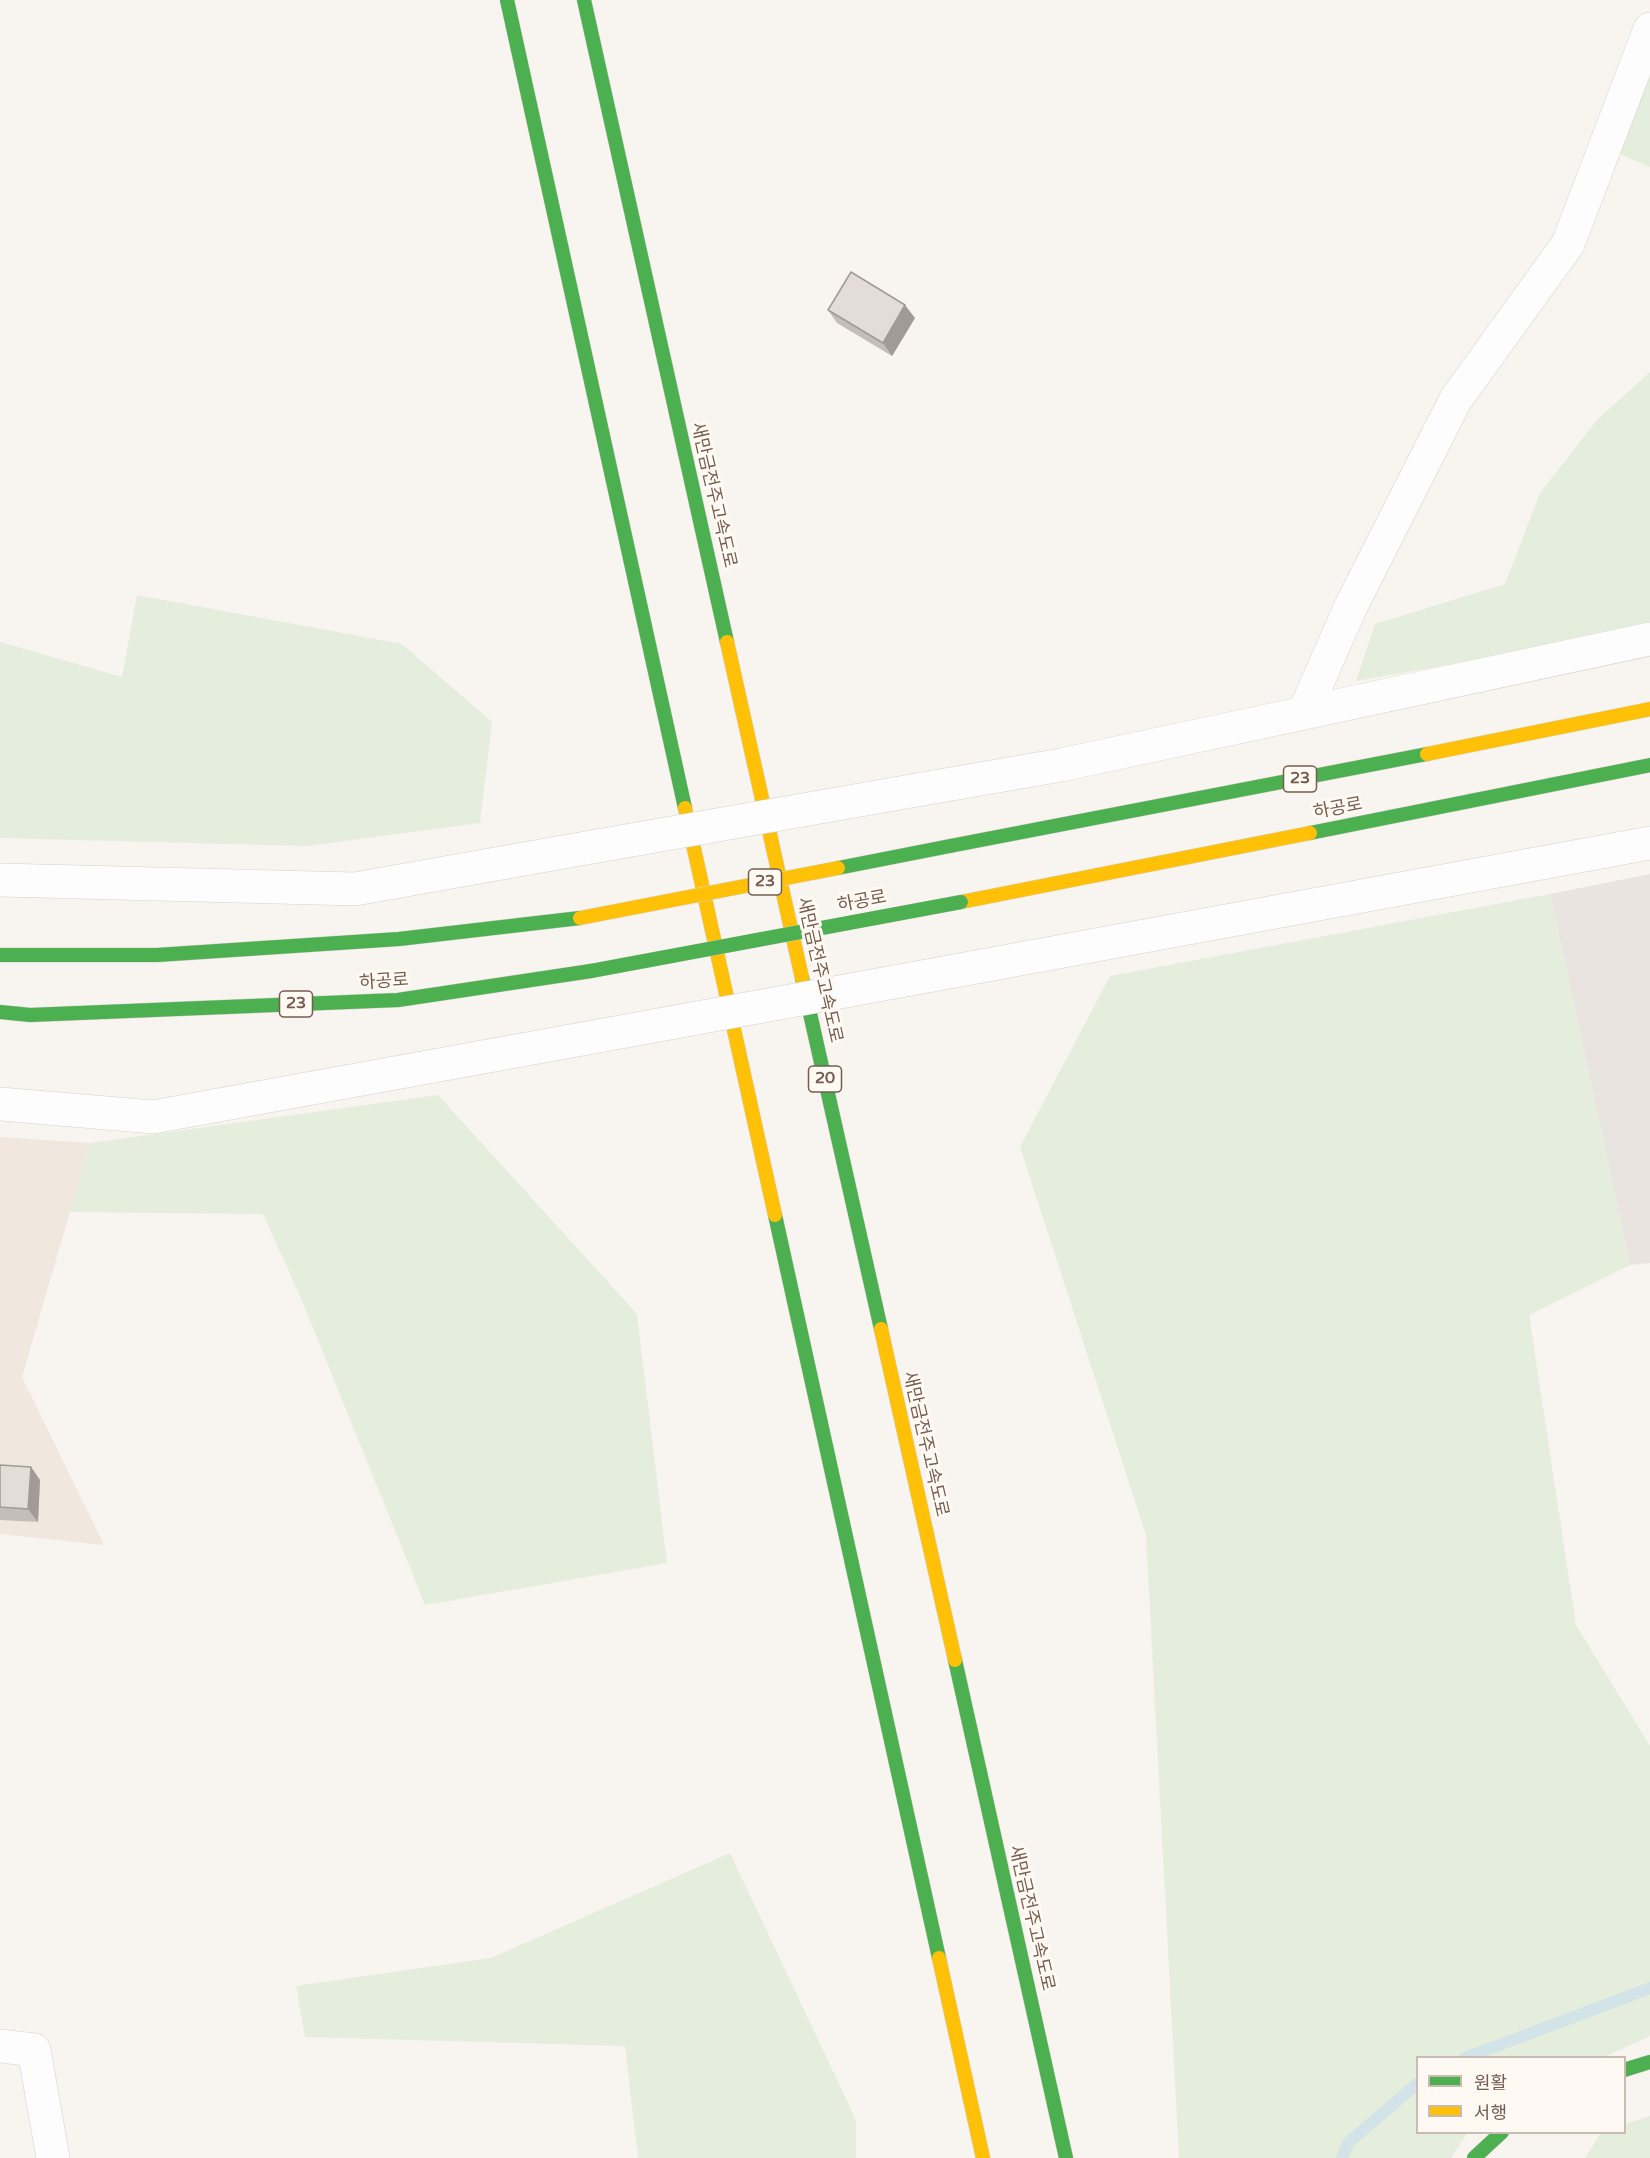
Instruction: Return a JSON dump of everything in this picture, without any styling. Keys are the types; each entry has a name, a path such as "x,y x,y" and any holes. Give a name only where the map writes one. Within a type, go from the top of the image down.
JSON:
{"main road":[{"path":"507,0 983,2158"},
{"name":"새만금전주고속도로","path":"584,0 1066,2158"},
{"name":"하공로","path":"0,955 157,955 399,939 580,918 1294,780 1650,708"},
{"name":"하공로","path":"0,1012 30,1015 398,1000 591,971 961,902 1650,765"},
{"path":"1626,2069 1650,2062"},
{"path":"1474,2158 1501,2134"}],"street":[{"path":"1304,713 1351,606 1456,399 1568,244 1650,29"},
{"path":"0,880 355,889 1060,765 1650,639"},
{"path":"0,1104 153,1117 1650,843"},
{"path":"0,2046 34,2050 53,2158"}],"shaded area":[{"path":"1650,874 1650,1263 1630,1265 1550,894"},
{"path":"0,1137 90,1143 22,1377 104,1545 0,1534"}],"green space":[{"path":"1650,67 1650,167 1620,154"},
{"path":"1650,372 1650,626 1573,643 1356,681 1375,624 1505,584 1540,493 1597,420"},
{"path":"137,595 402,644 492,722 480,823 307,846 0,838 0,642 122,677"},
{"path":"1550,894 1630,1265 1529,1315 1576,1625 1650,1746 1650,2036 1606,2056 1416,2056 1416,2134 1466,2134 1451,2158 1179,2158 1146,1535 1020,1147 1110,976"},
{"path":"438,1095 637,1314 667,1563 425,1605 303,1303 263,1214 70,1212 90,1143"},
{"path":"730,1853 856,2120 856,2158 638,2158 625,2046 305,2037 296,1986 491,1958"},
{"path":"1650,2116 1650,2158 1585,2158 1600,2134 1626,2134 1626,2124"}],"building":[{"path":"851,272 905,305 883,343 828,310"},
{"path":"0,1465 31,1467 28,1509 0,1507"}],"waterway":[{"path":"1470,2056 1650,1988"},
{"path":"1342,2158 1348,2143 1416,2085"}],"traffic: fast":[{"path":"507,0 685,808"},
{"path":"584,0 727,642"},
{"path":"950,846 1427,754"},
{"path":"1310,833 1650,765"},
{"path":"838,868 950,846"},
{"path":"591,971 961,902"},
{"path":"0,955 157,955 399,939 580,918"},
{"path":"0,1012 30,1015 398,1000 591,971"},
{"path":"802,978 881,1329"},
{"path":"775,1215 939,1958"},
{"path":"955,1660 1066,2158"},
{"path":"1626,2069 1650,2062"},
{"path":"1474,2158 1500,2134"}],"traffic: slow":[{"path":"727,642 802,978"},
{"path":"1427,754 1650,709"},
{"path":"685,808 775,1215"},
{"path":"961,902 1310,833"},
{"path":"580,918 838,868"},
{"path":"881,1329 955,1660"},
{"path":"939,1958 983,2158"}]}
